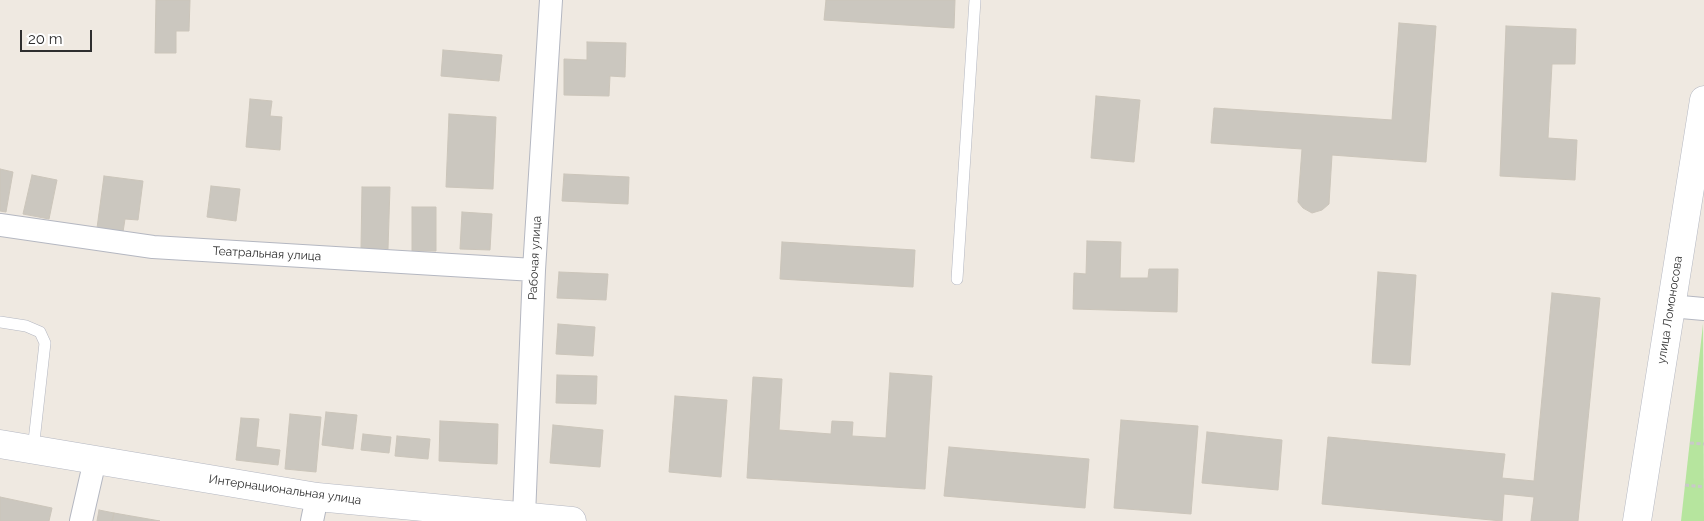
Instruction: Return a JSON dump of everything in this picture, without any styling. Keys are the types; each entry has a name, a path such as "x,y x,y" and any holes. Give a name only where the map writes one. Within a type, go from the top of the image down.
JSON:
{"street":[{"name":"Рабочая улица","path":"524,516 534,270 551,0"},
{"name":"улица Ломоносова","path":"1637,521 1704,100"},
{"name":"Театральная улица","path":"0,225 153,247 534,270"},
{"path":"1670,306 1704,309"},
{"name":"Интернациональная улица","path":"0,444 95,460 314,509 524,516 572,521"},
{"path":"81,521 95,460"}],"lane":[{"path":"957,279 975,0"},
{"path":"0,322 26,326 40,332 45,344 32,450"}],"path":[{"path":"1690,442 1704,444"},
{"path":"1685,485 1704,487"}],"green space":[{"path":"1703,324 1704,521 1681,521 1685,485"}],"building":[{"path":"156,0 190,0 189,31 176,31 176,53 155,53"},
{"path":"826,0 955,0 954,28 824,20"},
{"path":"1399,23 1436,26 1426,162 1332,155 1329,204 1322,210 1312,213 1303,208 1298,202 1302,149 1211,143 1214,108 1392,120"},
{"path":"1506,26 1576,29 1575,64 1552,64 1548,138 1577,140 1575,180 1500,176"},
{"path":"587,42 626,43 625,77 610,76 609,96 564,95 564,59 587,60"},
{"path":"443,50 502,55 499,81 441,76"},
{"path":"1096,96 1140,100 1134,162 1091,158"},
{"path":"250,99 272,101 270,116 282,117 280,150 246,147"},
{"path":"449,114 496,117 493,189 446,187"},
{"path":"0,169 13,172 6,212 0,211"},
{"path":"564,174 629,177 628,204 562,201"},
{"path":"32,175 57,180 49,219 23,214"},
{"path":"104,176 143,181 138,220 125,219 123,232 97,228"},
{"path":"211,186 240,189 236,221 207,217"},
{"path":"362,187 390,187 388,249 361,248"},
{"path":"412,207 436,207 436,251 412,251"},
{"path":"462,212 492,214 490,250 460,249"},
{"path":"1087,241 1121,242 1120,278 1148,278 1149,269 1178,269 1177,312 1073,309 1074,273 1086,274"},
{"path":"782,242 915,250 913,287 780,279"},
{"path":"559,272 608,274 606,300 557,298"},
{"path":"1378,272 1416,275 1410,365 1372,363"},
{"path":"1552,293 1600,298 1578,521 1531,521 1534,497 1504,494 1502,521 1322,504 1328,437 1505,454 1502,478 1534,481"},
{"path":"558,324 595,327 593,356 556,354"},
{"path":"890,373 932,376 925,489 747,478 753,377 782,379 779,430 831,434 832,421 853,422 852,436 886,438"},
{"path":"557,375 597,376 596,404 556,403"},
{"path":"675,396 727,400 721,477 669,472"},
{"path":"326,412 357,415 353,449 322,445"},
{"path":"290,414 321,417 316,472 285,469"},
{"path":"241,418 259,419 256,447 280,450 278,465 236,460"},
{"path":"1121,420 1198,426 1191,514 1114,508"},
{"path":"440,421 498,424 497,464 439,461"},
{"path":"553,425 603,430 600,467 550,463"},
{"path":"1207,432 1282,440 1278,490 1202,483"},
{"path":"363,434 391,437 389,453 361,450"},
{"path":"397,436 430,439 428,459 395,456"},
{"path":"949,447 1089,459 1085,508 944,496"},
{"path":"0,497 52,508 49,521 0,521"},
{"path":"99,510 114,513 112,521 97,521"},
{"path":"114,513 160,521 112,521"}]}
